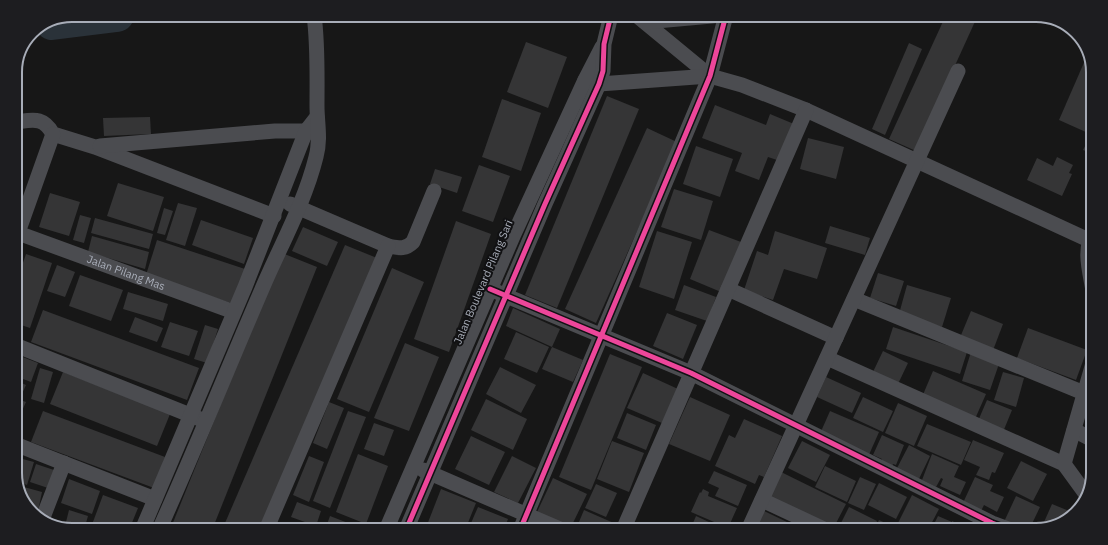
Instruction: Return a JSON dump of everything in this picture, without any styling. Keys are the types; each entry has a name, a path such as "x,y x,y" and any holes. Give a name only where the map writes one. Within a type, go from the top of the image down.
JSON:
{"street":[{"path":"145,523 192,415 280,201 313,133 317,117 318,69 315,22"},
{"name":"Jalan Boulevard Pilang Sari","path":"409,523 599,84 603,71 604,44 609,22"},
{"path":"645,22 710,76"},
{"path":"523,523 710,76 724,22"},
{"name":"Jalan Boulevard Pilang Sari","path":"389,523 490,289 584,80 604,44"},
{"path":"751,523 958,71"},
{"path":"584,80 599,84 710,76 742,85 806,110 1086,235"},
{"path":"626,523 690,373 806,110"},
{"path":"22,122 40,121 46,123 53,134 95,147 274,216"},
{"path":"95,147 241,133 313,133"},
{"path":"162,523 299,208 316,156 313,133"},
{"path":"22,220 53,134"},
{"path":"280,201 388,246 402,249 409,247 413,242 434,191"},
{"name":"Jalan Pilang Mas","path":"22,239 234,312"},
{"path":"269,523 388,246"},
{"path":"490,289 690,373 985,523"},
{"path":"728,289 836,338"},
{"path":"854,299 1084,394"},
{"path":"22,348 207,421"},
{"path":"827,358 1064,464 1083,489"},
{"path":"1064,464 1086,387"},
{"path":"1074,430 1086,436"},
{"path":"22,447 155,499"},
{"path":"44,515 64,463"},
{"path":"414,467 546,523"},
{"path":"762,500 811,523"}],"building":[{"path":"943,22 975,22 916,151 889,139"},
{"path":"526,42 567,57 548,108 507,92"},
{"path":"909,43 922,49 885,135 872,129"},
{"path":"1085,61 1086,132 1059,120"},
{"path":"607,96 639,109 557,308 525,295"},
{"path":"502,99 541,113 521,171 482,157"},
{"path":"715,105 766,125 770,114 794,124 780,161 768,157 759,180 735,171 742,153 702,138"},
{"path":"150,117 151,134 104,136 103,118"},
{"path":"647,128 677,142 596,323 565,309"},
{"path":"808,138 844,147 836,179 800,169"},
{"path":"1086,144 1086,151 1083,150"},
{"path":"696,146 733,159 720,197 683,184"},
{"path":"1057,157 1073,165 1069,173 1072,174 1062,196 1027,180 1037,158 1053,166"},
{"path":"479,165 510,176 493,222 462,211"},
{"path":"435,169 462,177 457,193 430,184"},
{"path":"118,183 164,197 153,231 107,216"},
{"path":"674,189 713,201 701,240 661,227"},
{"path":"50,193 80,202 69,236 39,227"},
{"path":"178,203 197,208 185,246 166,240"},
{"path":"164,208 173,211 165,235 157,233"},
{"path":"80,215 91,218 84,243 73,240"},
{"path":"95,218 153,234 149,249 91,233"},
{"path":"201,220 253,238 244,264 192,245"},
{"path":"456,221 491,234 449,352 414,339"},
{"path":"830,226 870,238 865,255 825,243"},
{"path":"303,227 338,242 327,266 292,251"},
{"path":"709,230 741,242 721,292 690,279"},
{"path":"657,231 692,242 674,299 639,287"},
{"path":"775,231 827,248 817,279 784,269 773,300 744,290 757,251 768,255"},
{"path":"92,236 149,252 145,269 88,252"},
{"path":"157,240 245,269 234,304 146,275"},
{"path":"345,245 377,258 263,523 225,523"},
{"path":"282,253 317,267 215,523 173,523"},
{"path":"26,254 52,263 30,328 22,325 22,266"},
{"path":"57,265 75,272 65,297 47,291"},
{"path":"392,268 424,282 369,412 337,399"},
{"path":"878,273 904,281 896,306 870,298"},
{"path":"80,275 123,290 111,321 69,306"},
{"path":"684,285 716,297 707,321 675,310"},
{"path":"907,285 951,298 942,327 899,314"},
{"path":"128,292 168,304 163,321 123,309"},
{"path":"513,308 560,329 552,347 506,326"},
{"path":"43,310 199,368 187,400 31,342"},
{"path":"971,311 1003,324 992,353 959,340"},
{"path":"667,313 697,325 683,359 653,346"},
{"path":"135,317 163,328 157,342 129,332"},
{"path":"170,322 198,331 189,356 161,347"},
{"path":"205,325 218,329 207,363 194,359"},
{"path":"893,327 967,352 960,374 886,349"},
{"path":"1028,328 1086,350 1076,380 1017,358"},
{"path":"516,332 549,347 537,373 504,359"},
{"path":"405,343 439,357 409,431 374,418"},
{"path":"552,347 583,360 573,382 542,369"},
{"path":"883,351 908,363 897,386 872,374"},
{"path":"971,352 1000,361 990,390 962,381"},
{"path":"610,354 642,367 591,490 559,477"},
{"path":"22,357 38,363 31,382 22,379"},
{"path":"500,367 536,385 521,413 486,394"},
{"path":"40,368 53,372 44,403 31,399"},
{"path":"933,371 986,394 975,419 922,397"},
{"path":"63,372 170,414 157,446 50,404"},
{"path":"1003,372 1024,378 1016,407 994,400"},
{"path":"643,373 678,389 662,423 627,408"},
{"path":"826,377 861,393 852,413 817,397"},
{"path":"22,383 26,385 22,394"},
{"path":"690,397 730,415 710,461 669,444"},
{"path":"863,397 893,411 883,432 853,418"},
{"path":"486,399 527,419 513,450 471,430"},
{"path":"987,400 1012,410 1003,432 978,421"},
{"path":"22,401 26,402 22,411"},
{"path":"329,402 344,408 327,449 313,443"},
{"path":"898,403 927,416 914,446 885,433"},
{"path":"43,411 165,457 154,488 31,442"},
{"path":"348,411 366,417 330,508 313,501"},
{"path":"830,411 879,432 868,457 819,436"},
{"path":"627,413 656,425 646,450 617,438"},
{"path":"744,419 782,436 764,477 759,475 755,484 715,466 729,435 735,438"},
{"path":"374,423 394,430 384,456 364,449"},
{"path":"927,424 971,442 961,465 917,446"},
{"path":"882,435 904,445 896,465 893,464 892,468 880,463 882,459 873,455"},
{"path":"471,436 505,452 489,485 455,469"},
{"path":"973,440 1004,453 995,473 992,472 989,480 976,475 980,467 964,460"},
{"path":"612,441 644,453 629,492 597,479"},
{"path":"802,441 830,455 816,482 788,468"},
{"path":"909,445 930,456 917,483 895,472"},
{"path":"358,454 388,466 366,523 336,512"},
{"path":"932,454 959,466 954,477 966,482 960,495 940,486 943,479 941,478 936,487 922,480"},
{"path":"309,456 324,462 309,502 293,495"},
{"path":"512,456 536,468 518,503 494,492"},
{"path":"22,459 34,462 27,485 23,483"},
{"path":"1021,461 1047,474 1033,501 1007,488"},
{"path":"36,464 54,470 48,488 30,482"},
{"path":"825,466 856,481 847,502 815,487"},
{"path":"714,471 747,485 738,506 715,496 719,488 708,483"},
{"path":"781,472 846,504 836,523 821,523 768,497"},
{"path":"860,477 876,484 864,510 848,503"},
{"path":"975,477 993,485 990,491 1004,497 997,512 984,505 980,513 962,505"},
{"path":"553,478 587,494 573,523 562,523 537,512"},
{"path":"69,479 100,491 92,514 61,503"},
{"path":"879,483 907,497 896,519 868,505"},
{"path":"596,484 617,493 606,517 585,508"},
{"path":"24,487 42,492 38,510 30,501"},
{"path":"441,489 476,503 468,523 428,523"},
{"path":"703,489 709,492 708,496 737,508 730,523 716,523 691,512 700,492 701,493"},
{"path":"103,495 138,508 132,523 93,523"},
{"path":"912,495 939,509 932,523 898,523"},
{"path":"1016,496 1040,507 1032,523 1003,523"},
{"path":"297,502 321,511 317,523 308,523 291,517"},
{"path":"1052,504 1069,511 1055,519 1044,522"},
{"path":"478,507 508,519 507,523 471,523"},
{"path":"849,507 877,521 876,523 841,523"},
{"path":"69,510 88,516 86,523 66,522"},
{"path":"584,510 614,523 579,523"},
{"path":"762,510 787,522 787,523 756,523"},
{"path":"330,516 348,523 328,523"},
{"path":"696,516 711,523 693,523"},
{"path":"938,516 956,523 934,523"},
{"path":"879,520 885,523 878,523"}],"cycle path":[{"path":"409,523 545,204 599,84 603,71 604,44 609,22"},
{"path":"523,523 710,76 724,22"},
{"path":"490,289 691,373 992,523"}]}
